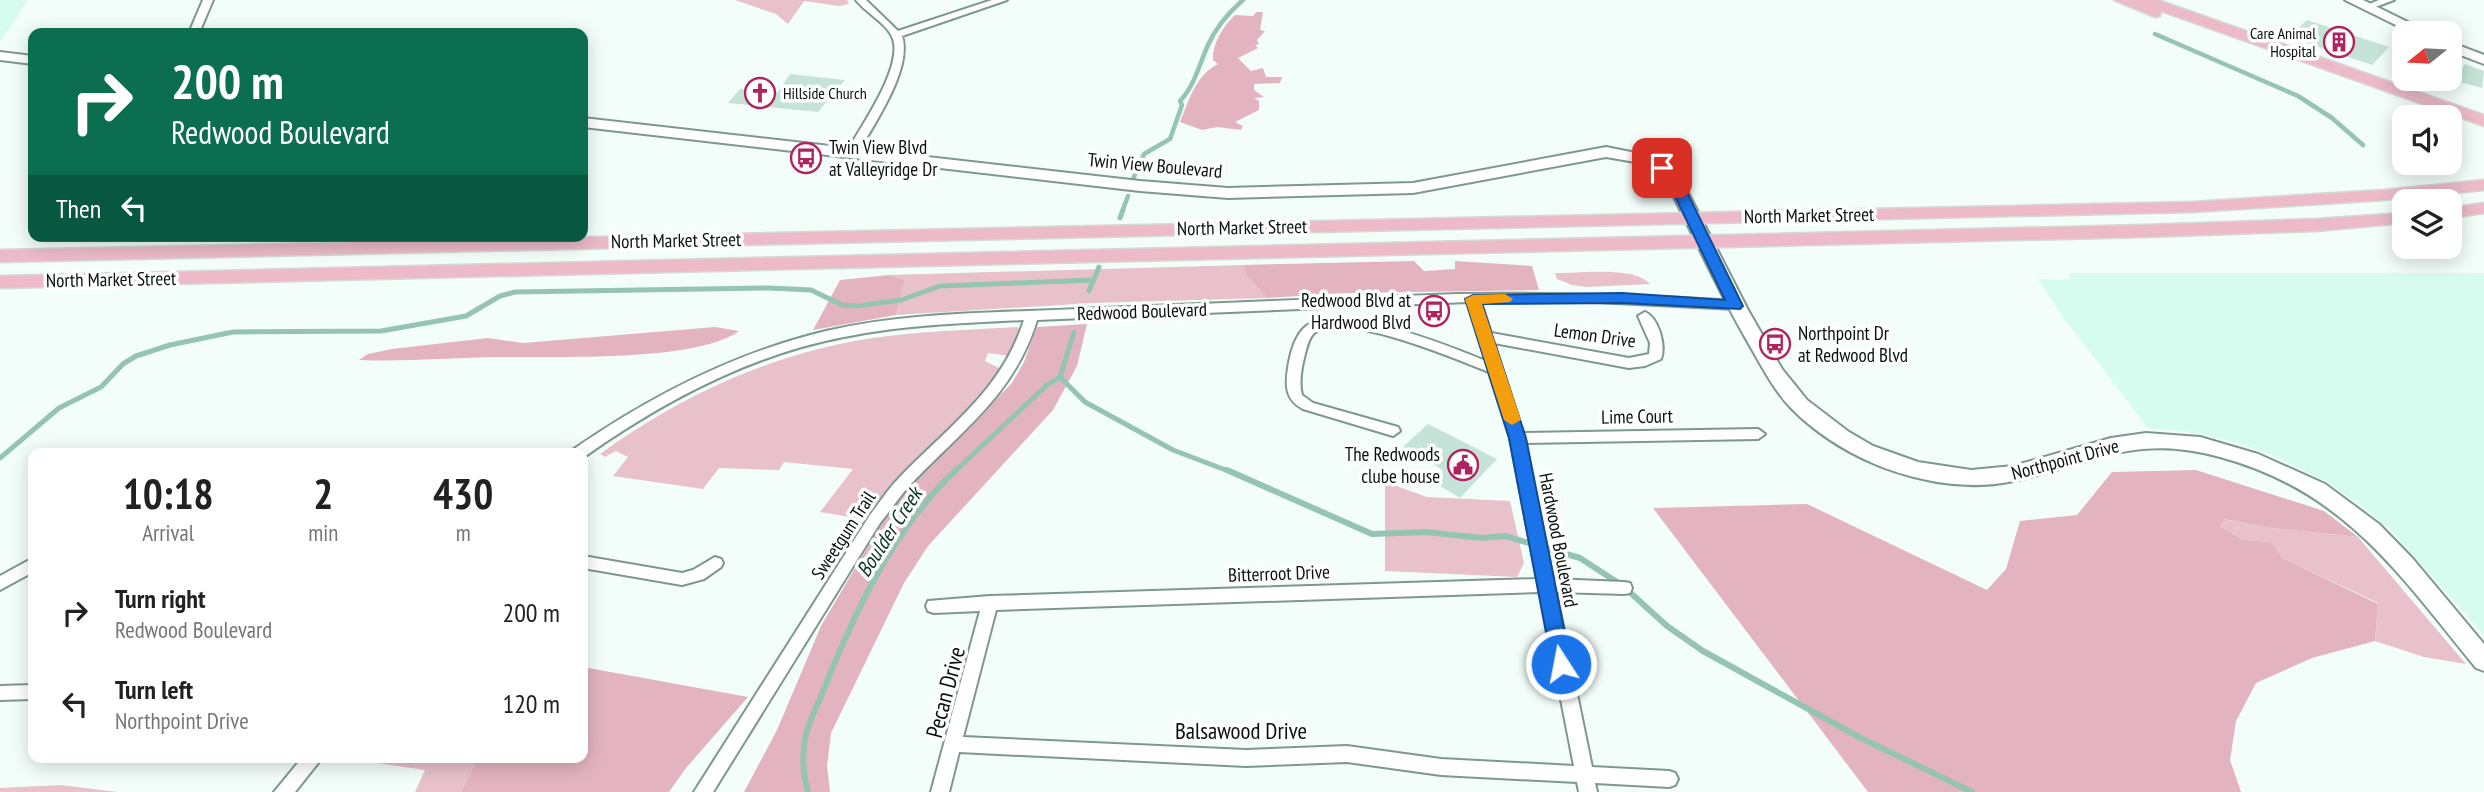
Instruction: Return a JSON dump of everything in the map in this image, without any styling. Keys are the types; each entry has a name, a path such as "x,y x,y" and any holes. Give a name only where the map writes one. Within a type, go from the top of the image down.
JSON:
{"main road":[{"path":"2121,0 2403,105"},
{"path":"2144,0 2481,131"},
{"path":"2462,126 2481,131"},
{"name":"North Market Street","path":"0,256 2192,207 2384,195 2484,185"},
{"path":"2462,213 2484,211"},
{"name":"North Market Street","path":"0,282 2241,228 2392,219"}],"street":[{"path":"196,28 208,0"},
{"path":"852,153 884,94 900,57 896,35 861,0"},
{"path":"896,35 1002,0"},
{"path":"2352,0 2397,21"},
{"path":"2367,7 2389,0"},
{"path":"2462,51 2484,60"},
{"path":"0,56 28,59"},
{"name":"Twin View Boulevard","path":"588,123 1140,186 1238,193 1413,188 1591,153 1613,153 1644,159 1667,172 1675,182 1692,217"},
{"name":"Northpoint Drive","path":"1692,217 1735,306 1773,370 1803,408 1852,443 1914,467 1955,477 1996,476 2112,445 2158,440 2217,449 2249,458 2326,495 2365,525 2392,552 2484,660"},
{"name":"Redwood Boulevard","path":"586,448 627,419 690,385 788,346 879,327 1032,316 1473,299 1617,298 1735,306"},
{"name":"Hardwood Boulevard","path":"1473,299 1517,438 1587,783"},
{"name":"Sweetgum Trail","path":"704,792 875,519 904,483 1004,381 1024,342 1032,316"},
{"name":"Lemon Drive","path":"1486,337 1629,363 1645,361 1656,356 1657,348 1645,316"},
{"path":"1393,431 1308,406 1297,400 1293,392 1298,353 1301,343 1311,329 1331,324 1369,327 1497,370"},
{"name":"Lime Court","path":"1517,438 1758,434"},
{"path":"588,563 682,579 698,575 715,563"},
{"path":"0,584 28,567"},
{"name":"Bitterroot Drive","path":"934,606 1546,586 1624,588"},
{"name":"Pecan Drive","path":"940,792 990,603"},
{"path":"0,693 28,692"},
{"name":"Balsawood Drive","path":"954,744 1246,758 1347,754 1441,767 1526,770 1587,783 1669,779"},
{"path":"283,792 309,763"}],"shaded area":[{"path":"0,0 27,0 0,40"},
{"path":"735,0 847,0 849,4 839,6 804,1 788,24 776,14"},
{"path":"1256,12 1263,12 1260,30 1265,31 1257,40 1259,44 1255,45 1258,48 1238,58 1251,71 1263,68 1266,77 1282,77 1280,83 1254,84 1254,90 1264,97 1254,98 1259,101 1259,110 1235,122 1243,126 1241,130 1217,127 1202,130 1180,122 1199,81 1218,64 1213,60 1213,54 1223,29 1235,15 1253,16"},
{"path":"1414,261 1424,271 1455,269 1455,261 1532,266 1539,290 1349,293 1267,298 1247,276 1243,265"},
{"path":"1243,265 1247,276 1267,298 1094,303 896,315 905,279 889,275"},
{"path":"1555,273 1620,273 1643,278 1650,284 1587,287 1557,279"},
{"path":"2070,273 2484,273 2484,635 2391,530 2327,482 2273,455 2231,441 2190,432 2148,428 2061,314 2038,279 2065,280 2070,278"},
{"path":"889,275 905,279 896,315 813,330 840,280"},
{"path":"1087,324 1077,366 1053,410 928,546 904,583 831,733 827,766 830,792 744,792 777,730 821,626 884,519 908,487 1012,383 1024,362 1037,327"},
{"path":"715,327 739,331 718,341 690,348 621,356 359,360 368,354 392,349 488,338 523,343"},
{"path":"1017,327 1022,331 1009,356 988,353 985,361 1001,369 1000,373 969,410 925,452 868,520 820,512 853,469 784,462 779,470 719,468 703,489 613,476 628,457 616,451 605,457 600,454 696,395 800,354 873,338"},
{"path":"2196,470 2324,511 2358,537 2271,528 2224,519 2220,526 2243,540 2271,542 2283,558 2378,604 2375,641 2312,658 2256,683 2236,721 2230,760 2241,792 1868,792 1653,508 1807,504 1987,590 2006,569 2020,521 2077,515 2112,472"},
{"path":"1385,482 1427,497 1510,501 1524,563 1517,577 1385,571"},
{"path":"2223,519 2271,528 2358,537 2466,664 2424,657 2375,641 2378,603 2283,558 2271,542 2243,540 2220,526"},
{"path":"588,668 748,697 686,768 669,792 461,792 476,763 588,763"},
{"path":"377,763 476,763 461,792 415,792 425,770"},
{"path":"61,785 118,792 0,792 0,788"}],"building":[{"name":"Care Animal Hospital","path":"2307,20 2389,47 2372,65 2289,37"},
{"path":"2464,64 2484,71 2482,88 2462,83"},
{"name":"Hillside Church","path":"790,74 845,80 818,112 728,103 740,89 777,93"},
{"name":"The Redwoods clube house","path":"1428,424 1497,459 1460,498 1432,481 1443,470 1403,447"}],"waterway":[{"name":"Boulder Creek","path":"1133,179 1144,154 1170,139 1182,105 1180,101 1193,82 1211,38 1243,0"},
{"path":"2155,34 2298,96 2332,118 2363,145"},
{"name":"Boulder Creek","path":"1122,212 1128,196"},
{"name":"Boulder Creek","path":"1120,218 1123,210"},
{"name":"Boulder Creek","path":"1094,280 1099,267"},
{"path":"0,458 59,408 101,387 123,364 136,356 170,345 233,332 381,331 466,316 500,296 515,292 769,288 811,290 842,305 857,306 901,300 940,286 1094,280"},
{"name":"Boulder Creek","path":"1089,291 1094,280"},
{"name":"Boulder Creek","path":"1060,377 1074,332"},
{"name":"Boulder Creek","path":"955,471 1047,385 1060,377"},
{"path":"1060,377 1085,402 1173,450 1231,472"},
{"path":"1227,470 1372,534 1425,532 1482,538 1505,536 1580,558 1623,586 1667,626 1703,651 1857,736 1972,792"},
{"name":"Boulder Creek","path":"808,792 803,759 806,733 849,630 895,544 934,493 955,471"}],"slow traffic":[{"path":"1505,299 1473,299 1512,420"}],"place":[{"name":"Care Animal Hospital","path":"2339,42"},
{"name":"Hillside Church","path":"760,93"},
{"name":"Twin View Blvd at Valleyridge Dr","path":"806,158"},
{"name":"Redwood Blvd at Hardwood Blvd","path":"1434,311"},
{"name":"Northpoint Dr at Redwood Blvd","path":"1775,344"},
{"name":"The Redwoods clube house","path":"1463,465"}],"route":[{"path":"1561,664 1517,438 1506,396 1473,299 1622,298 1735,306 1675,182 1662,168"}]}
